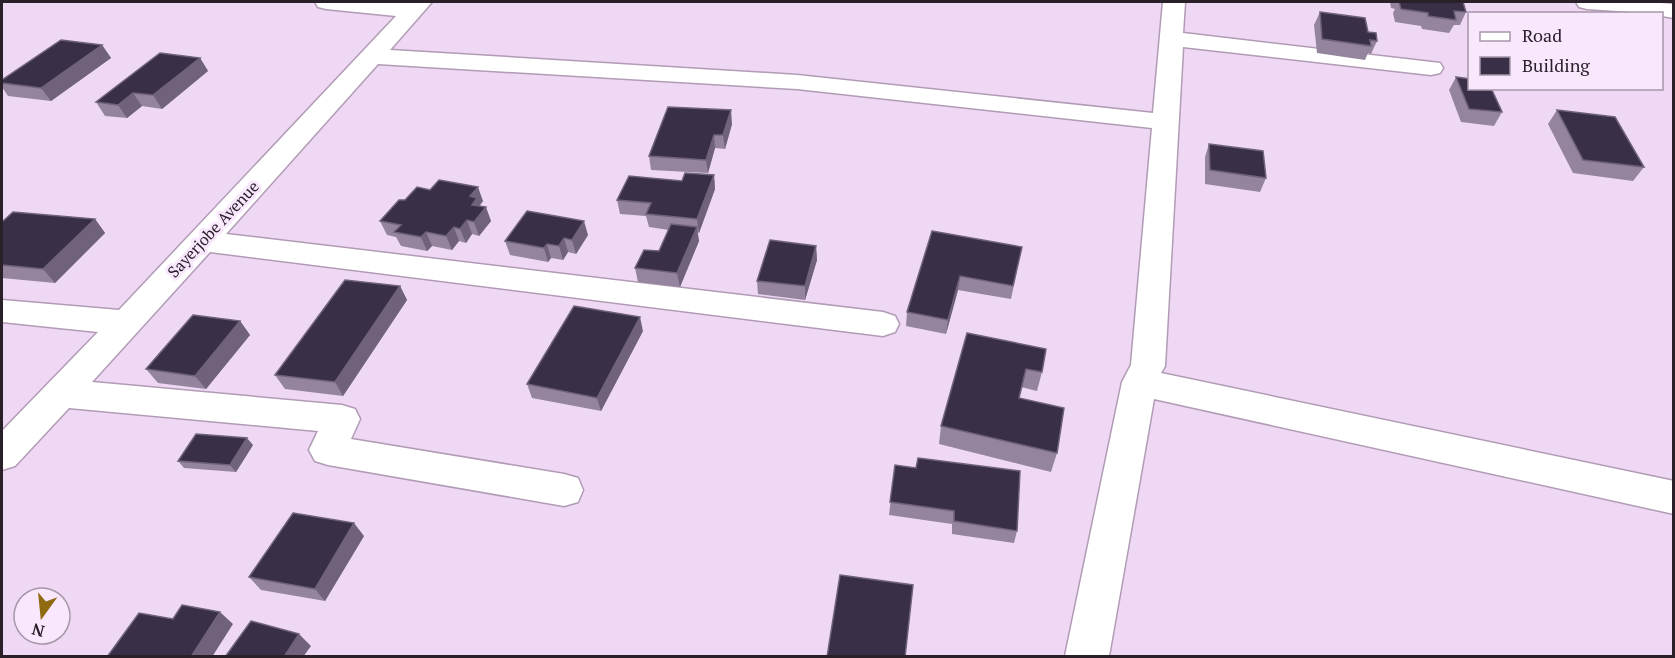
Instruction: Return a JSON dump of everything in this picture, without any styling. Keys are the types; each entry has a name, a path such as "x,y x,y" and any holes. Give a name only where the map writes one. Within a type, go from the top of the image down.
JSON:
{"street":[{"path":"326,2 417,6"},
{"path":"1087,657 1139,382 1148,366 1174,2"},
{"path":"1587,2 1674,11"},
{"name":"Sayerjobe Avenue","path":"2,455 127,323 417,6"},
{"path":"1170,39 1431,68"},
{"path":"371,56 797,82 1164,122"},
{"path":"202,241 883,324"},
{"path":"2,311 127,323"},
{"path":"1139,382 1674,498"},
{"path":"60,393 342,419 328,450 564,490"}],"building":[{"path":"1399,2 1463,2 1466,12 1454,11 1456,20 1428,16 1428,13 1401,9"},
{"path":"1320,12 1365,18 1368,32 1376,33 1377,41 1370,40 1371,46 1322,39"},
{"path":"61,40 102,45 41,88 2,83 2,80"},
{"path":"160,53 200,58 153,95 133,93 118,105 96,102"},
{"path":"1456,77 1468,79 1468,90 1492,90 1502,112 1469,109"},
{"path":"668,107 731,110 723,135 714,135 706,160 649,156"},
{"path":"1557,110 1615,117 1644,167 1583,160"},
{"path":"1209,144 1263,151 1266,178 1210,170"},
{"path":"685,173 714,175 697,219 646,214 651,203 617,200 629,176 682,181"},
{"path":"439,180 478,187 470,196 477,198 472,205 486,207 474,222 467,220 460,229 454,227 446,236 426,232 421,237 394,232 401,225 380,221 399,200 405,200 417,187 430,190"},
{"path":"527,211 584,221 572,240 564,238 559,246 547,244 544,248 505,241"},
{"path":"13,212 95,219 43,269 2,265 2,222"},
{"path":"671,224 697,227 677,273 635,268 644,250 659,251"},
{"path":"932,231 1022,247 1013,286 960,276 948,320 907,312"},
{"path":"770,240 816,246 805,286 757,281"},
{"path":"345,280 400,286 335,382 275,375"},
{"path":"574,306 640,317 597,398 527,384"},
{"path":"193,315 240,321 195,376 146,369"},
{"path":"967,333 1046,349 1042,372 1026,369 1019,398 1064,408 1057,453 941,426"},
{"path":"196,434 247,438 230,465 178,461"},
{"path":"918,458 1020,471 1017,531 954,521 954,511 890,502 895,465 916,468"},
{"path":"293,513 354,523 315,589 249,577"},
{"path":"840,575 913,585 905,657 827,657"},
{"path":"182,605 220,612 191,657 107,657 139,613 173,619"},
{"path":"251,621 299,634 284,657 225,657"}]}
